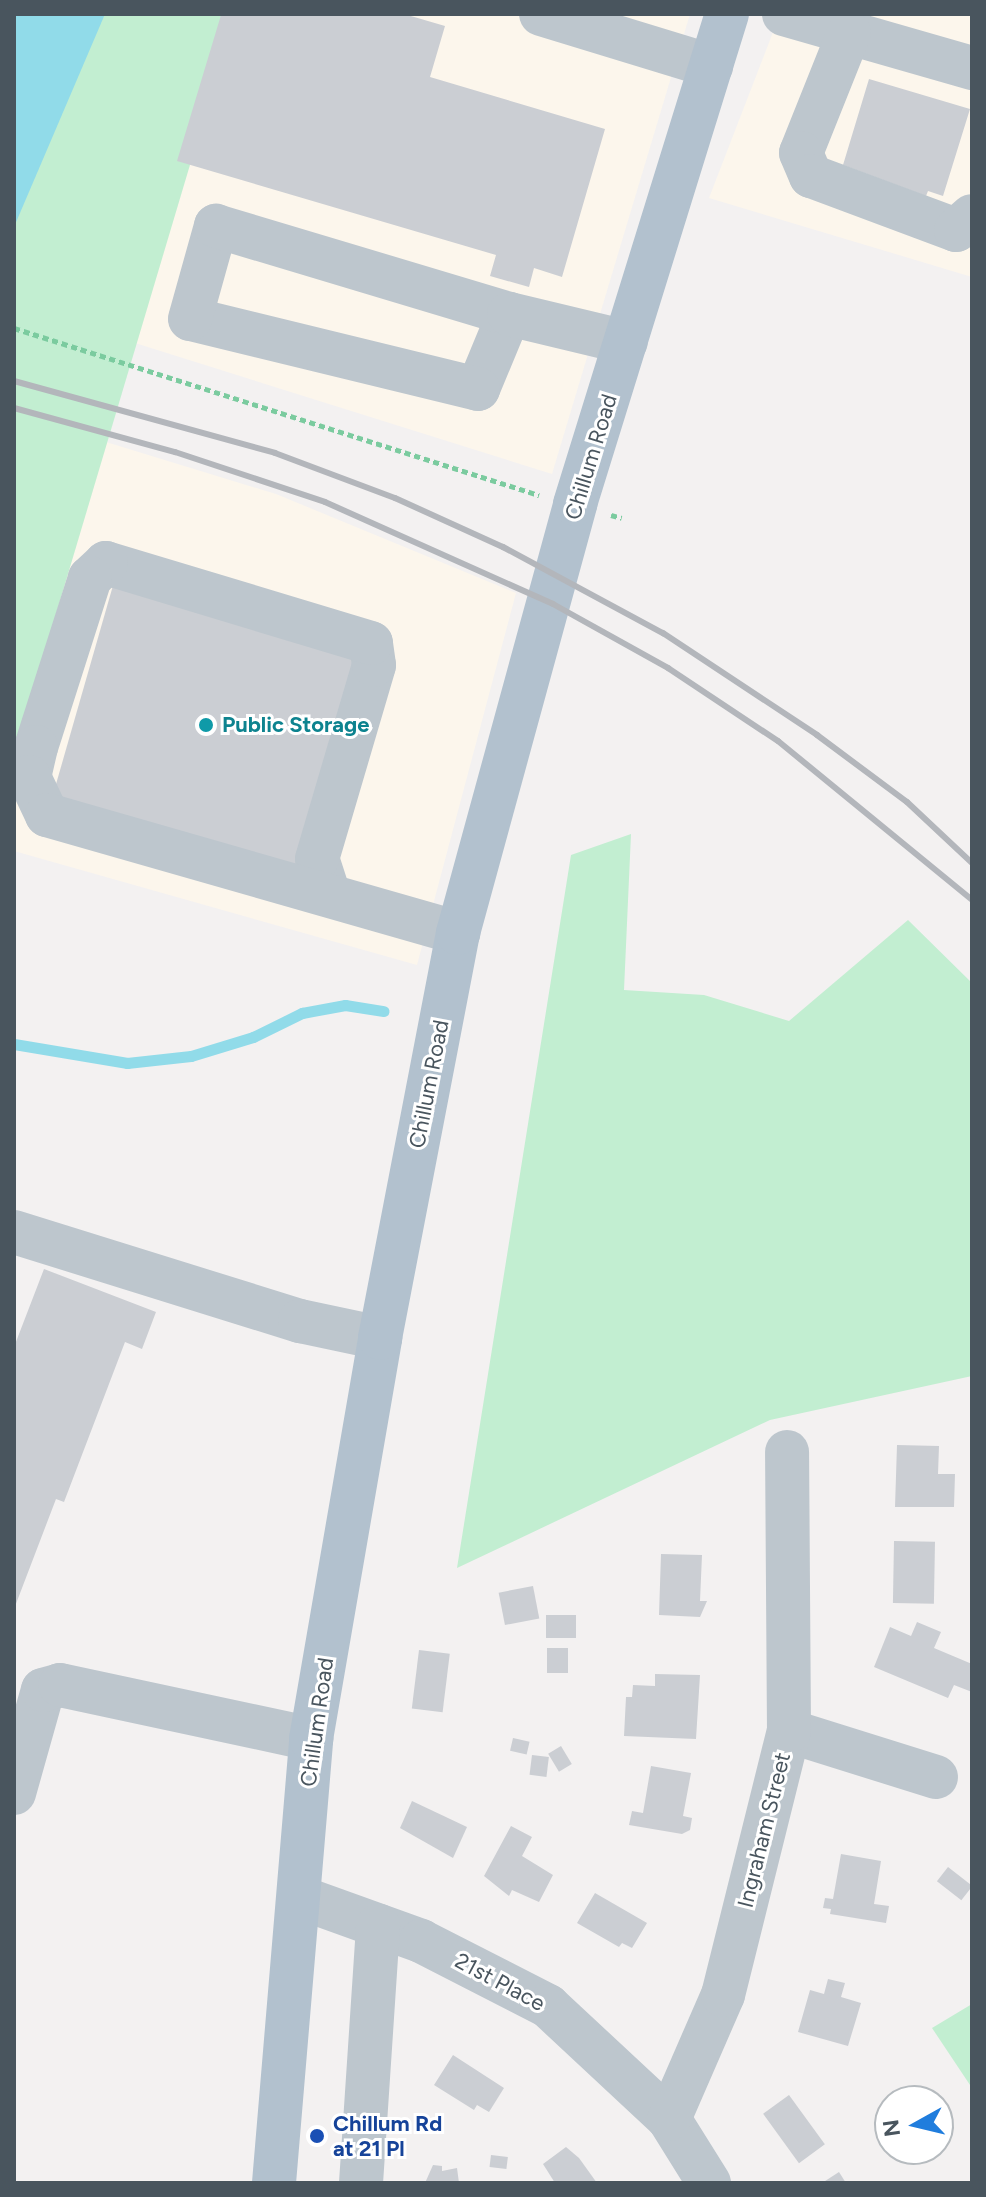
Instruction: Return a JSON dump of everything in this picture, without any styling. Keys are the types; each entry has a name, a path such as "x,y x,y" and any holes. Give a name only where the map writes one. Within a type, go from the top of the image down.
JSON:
{"main road":[{"name":"Chillum Road","path":"274,2183 311,1739 380,1338 458,933 575,504 727,14"}],"street":[{"path":"541,14 644,29 711,66"},
{"path":"784,14 972,68"},
{"path":"849,33 801,153 811,176 956,230 972,216"},
{"path":"509,314 478,389 190,319 216,226 509,314 626,342"},
{"path":"329,895 317,859 374,665 371,643 106,563 90,578 36,747 29,777 47,815 458,933"},
{"path":"14,1232 300,1321 380,1338"},
{"name":"Ingraham Street","path":"669,2119 723,1995 789,1731 787,1452"},
{"path":"14,1793 43,1690 60,1685 311,1739"},
{"path":"789,1731 936,1777"},
{"name":"21st Place","path":"299,1897 421,1941 548,2006 669,2119"},
{"path":"361,2183 378,1926"},
{"path":"669,2119 709,2183"}],"path":[{"path":"14,328 575,504"}],"shaded area":[{"path":"235,14 690,14 552,474 135,343"},
{"path":"780,14 972,14 972,277 709,198"},
{"path":"106,442 276,494 516,593 417,965 14,851 14,755"}],"green space":[{"path":"14,14 235,14 14,755"},
{"path":"631,834 624,990 704,995 789,1021 908,920 972,983 972,1376 770,1420 457,1568 571,855"},
{"path":"972,2004 972,2088 932,2028"}],"water":[{"path":"14,14 105,14 14,227"}],"building":[{"path":"404,14 445,26 430,77 605,129 562,277 534,268 529,287 490,276 496,255 177,161 221,15"},
{"path":"869,79 970,109 943,196 928,191 926,196 843,165"},
{"name":"Public Storage","path":"114,582 359,652 298,867 53,796"},
{"path":"44,1269 156,1312 142,1349 125,1342 64,1502 56,1499 14,1609 14,1347"},
{"path":"897,1445 939,1446 938,1474 955,1474 954,1507 895,1507"},
{"path":"894,1541 935,1542 934,1604 893,1603"},
{"path":"661,1554 702,1555 700,1601 707,1601 700,1617 659,1615"},
{"path":"533,1586 539,1618 505,1625 499,1593"},
{"path":"546,1615 576,1615 576,1638 546,1638"},
{"path":"917,1622 941,1632 934,1648 972,1664 972,1692 954,1685 948,1698 874,1667 890,1627 911,1636"},
{"path":"547,1648 568,1648 568,1673 547,1673"},
{"path":"419,1650 450,1654 443,1712 412,1709"},
{"path":"655,1674 700,1675 696,1739 624,1736 626,1697 632,1697 633,1685 655,1686"},
{"path":"513,1738 530,1742 527,1754 510,1751"},
{"path":"561,1746 572,1764 559,1772 548,1754"},
{"path":"532,1755 549,1757 546,1777 530,1775"},
{"path":"651,1766 691,1773 683,1816 692,1818 690,1830 682,1834 629,1825 632,1811 643,1813"},
{"path":"412,1801 467,1827 453,1858 400,1828"},
{"path":"511,1826 532,1837 522,1856 553,1875 539,1902 512,1890 509,1896 484,1876"},
{"path":"841,1854 881,1861 874,1904 889,1906 886,1923 830,1914 831,1909 823,1908 825,1898 833,1899"},
{"path":"948,1867 972,1886 961,1900 937,1881"},
{"path":"595,1893 647,1923 632,1948 622,1943 619,1947 577,1923"},
{"path":"828,1979 845,1983 841,1997 861,2003 848,2046 798,2032 810,1990 824,1994"},
{"path":"453,2055 504,2088 489,2112 477,2105 474,2110 434,2085"},
{"path":"789,2095 825,2144 799,2163 763,2114"},
{"path":"566,2147 579,2158 597,2183 555,2183 543,2164"},
{"path":"491,2155 508,2157 506,2169 490,2167"},
{"path":"433,2165 442,2166 442,2171 457,2168 459,2183 425,2183"},
{"path":"839,2172 846,2183 822,2183"}],"waterway":[{"path":"14,1044 127,1063 191,1056 253,1037 302,1013 345,1005 384,1011"}],"railway":[{"path":"14,381 275,453 395,498 503,547 663,633 817,735 907,802 972,863"},
{"path":"14,408 175,452 325,502 553,604 668,668 778,741 972,900"}],"place":[{"name":"Public Storage","path":"206,725"},
{"name":"Chillum Rd at 21 Pl","path":"317,2136"}]}
